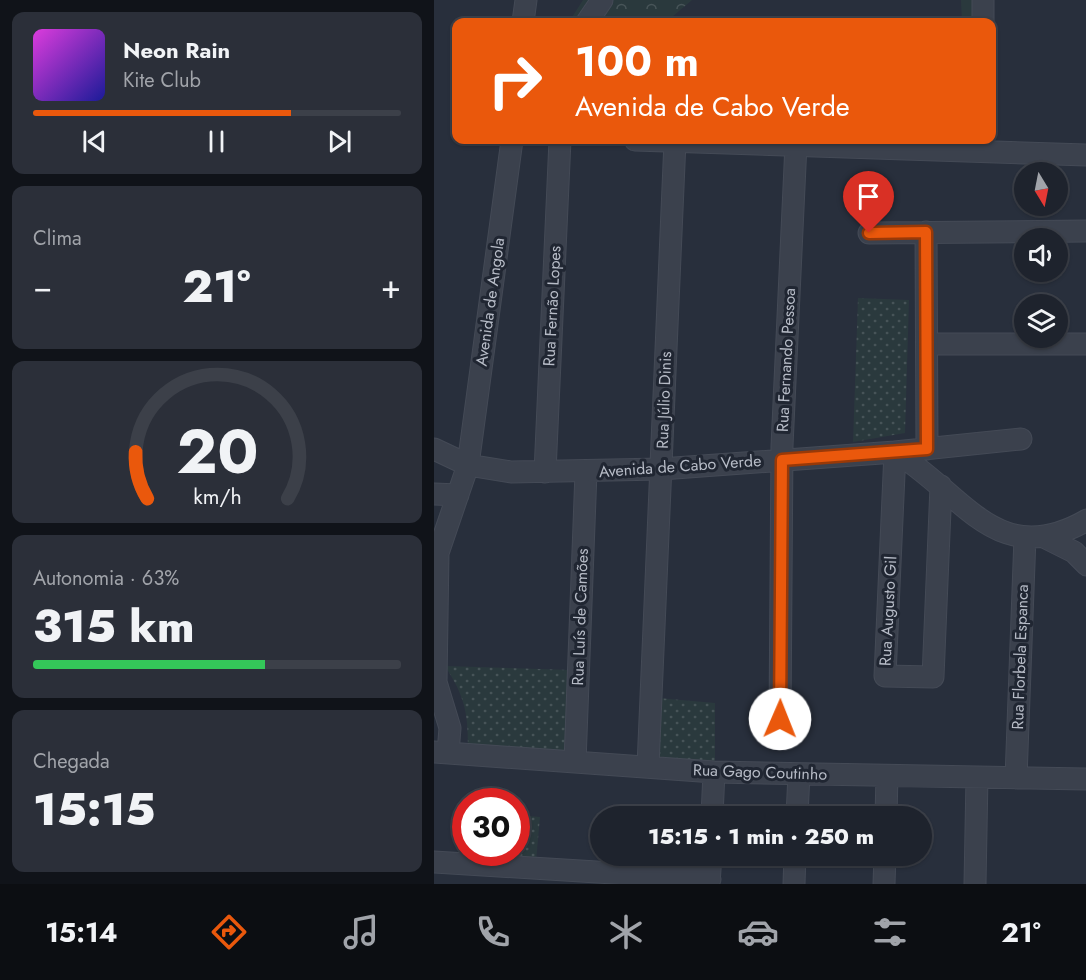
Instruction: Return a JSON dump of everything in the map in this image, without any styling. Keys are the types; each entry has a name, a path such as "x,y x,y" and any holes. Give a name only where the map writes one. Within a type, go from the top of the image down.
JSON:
{"street":[{"path":"524,18 526,0"},
{"path":"590,18 602,0"},
{"path":"983,0 983,18"},
{"name":"Avenida de Angola","path":"441,753 450,728 440,708 436,682 438,553 468,465 511,144"},
{"name":"Rua Fernão Lopes","path":"545,472 560,144"},
{"name":"Rua Júlio Dinis","path":"648,766 675,144"},
{"path":"796,144 898,148 984,145 1086,155"},
{"name":"Rua Fernando Pessoa","path":"780,719 782,460 796,144"},
{"path":"869,233 1086,231"},
{"path":"926,232 927,449"},
{"path":"928,344 1086,344"},
{"name":"Avenida de Cabo Verde","path":"434,449 468,465 511,472 586,472 661,469 895,452 1021,439"},
{"path":"895,452 922,468 983,524 1035,538 1082,556"},
{"name":"Rua Augusto Gil","path":"895,452 885,676 933,678 941,486"},
{"name":"Rua Luís de Camões","path":"575,762 586,472"},
{"path":"434,494 458,495"},
{"path":"1035,538 1081,528"},
{"name":"Rua Florbela Espanca","path":"1016,778 1035,538"},
{"name":"Rua Gago Coutinho","path":"441,753 714,772 1086,779"},
{"path":"712,806 714,772"},
{"path":"797,806 798,774"},
{"path":"886,806 887,776"},
{"path":"975,884 977,777"},
{"path":"434,862 709,881 710,866"},
{"path":"794,884 795,866"},
{"path":"884,884 885,866"}],"green space":[{"path":"583,0 692,0 671,18 572,18"},
{"path":"961,0 974,0 974,18 962,18"},
{"path":"858,298 909,300 905,433 853,442"},
{"path":"445,666 570,670 566,755 468,749 464,705"},
{"path":"658,698 715,703 715,766 657,757"},
{"path":"530,816 540,817 536,861 530,861"}],"route":[{"path":"780,719 782,460 927,449 926,232 869,233"}]}
